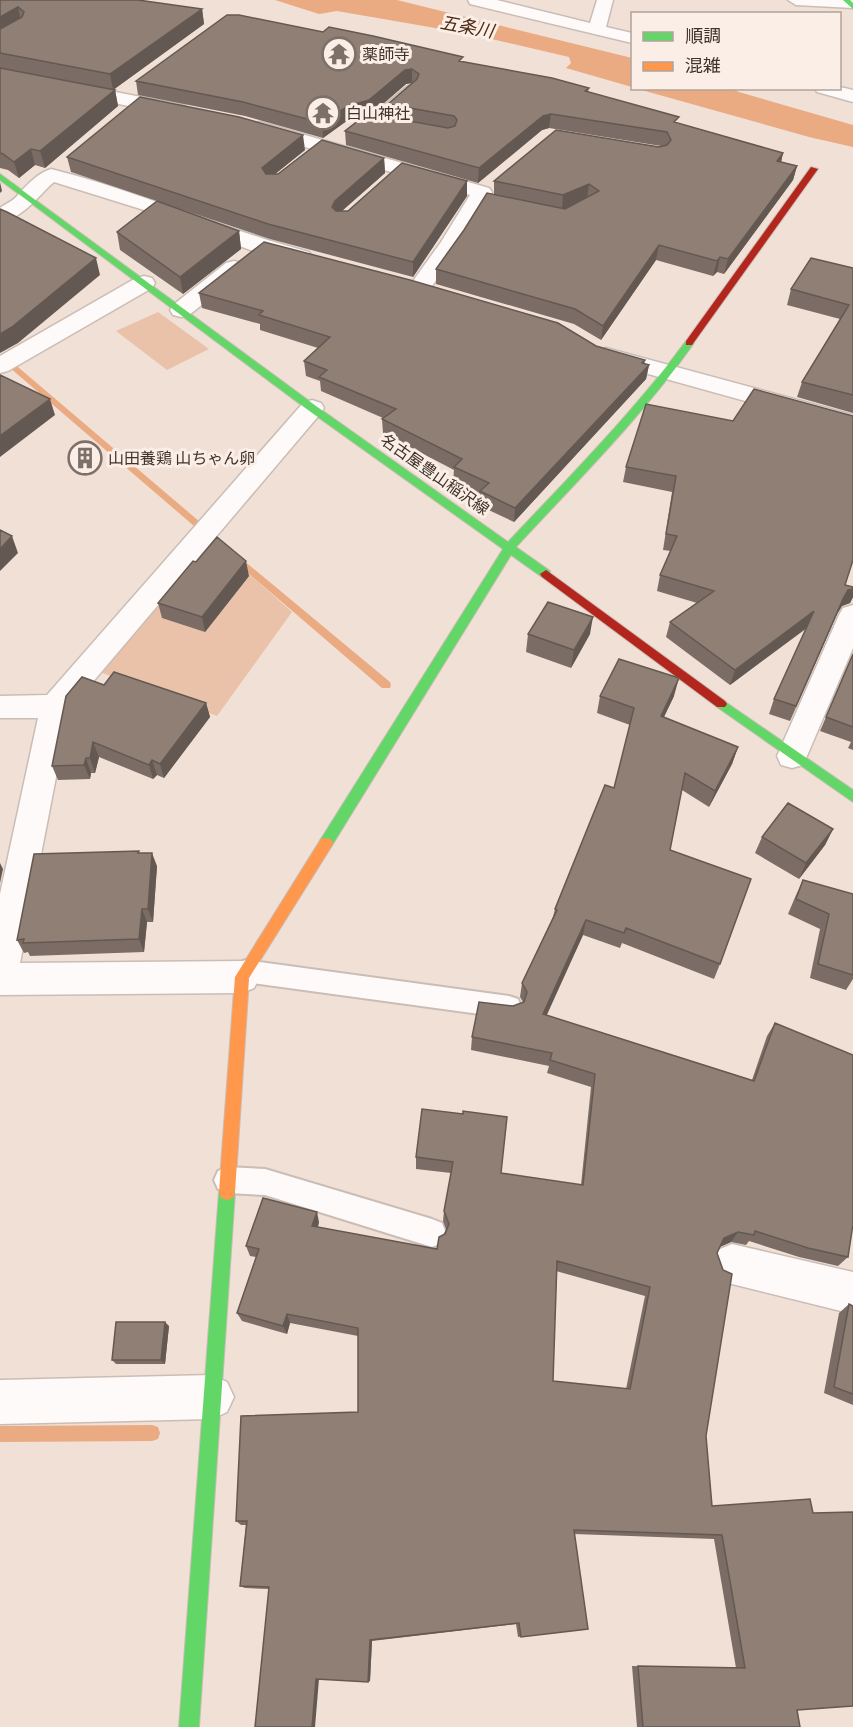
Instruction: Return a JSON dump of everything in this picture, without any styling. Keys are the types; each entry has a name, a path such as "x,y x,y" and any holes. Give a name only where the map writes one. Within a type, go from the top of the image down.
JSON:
{"street":[{"path":"476,0 631,38"},
{"path":"597,29 605,0"},
{"path":"796,0 849,4"},
{"path":"0,75 120,107 137,94 192,113"},
{"path":"831,90 853,96"},
{"path":"244,124 345,135 402,168 483,197"},
{"path":"0,217 29,196 69,161"},
{"path":"189,1727 243,974 510,547 622,426 668,372 813,169"},
{"path":"51,175 151,206 261,246 317,261"},
{"name":"名古屋豊山稲沢線","path":"0,176 312,408 510,547 666,665 792,756 853,796"},
{"path":"418,288 499,178"},
{"path":"181,310 261,246"},
{"path":"396,282 441,294"},
{"path":"0,366 144,283"},
{"path":"584,342 603,354 853,423"},
{"path":"243,974 0,978 55,706 312,408"},
{"path":"792,756 853,615"},
{"path":"0,707 55,706"},
{"path":"732,1264 853,1293"},
{"path":"0,1402 212,1397"}],"lane":[{"path":"306,158 345,135 411,89"},
{"path":"345,135 394,126"},
{"path":"385,183 402,168"},
{"path":"243,974 511,1007"},
{"path":"227,1180 265,1182 432,1233"}],"shaded area":[{"path":"158,312 209,349 167,370 116,331"},
{"path":"210,539 292,612 217,716 97,671"}],"water":[{"name":"五条川","path":"275,0 397,0 631,58 631,87 566,68 571,63 569,57 470,34 337,11 319,14"},
{"path":"642,90 734,90 853,125 853,147"}],"building":[{"path":"0,0 138,0 202,9 110,74 0,53 0,29 22,17 24,12 18,7 0,17"},
{"path":"227,15 239,15 323,32 329,27 463,57 459,61 552,78 589,88 585,91 679,117 674,122 783,153 777,161 797,166 728,259 720,257 717,261 659,245 603,326 575,309 436,269 487,193 565,209 599,191 589,184 563,195 494,181 556,130 659,147 667,145 671,140 667,132 551,114 543,116 479,168 345,131 363,117 376,115 448,128 455,126 457,120 454,116 388,104 417,79 419,74 412,69 405,70 369,100 348,106 322,123 243,102 136,81"},
{"path":"0,68 115,90 40,151 31,149 14,162 0,153"},
{"path":"140,97 239,117 303,135 262,168 266,174 278,174 322,140 384,158 335,201 332,207 336,211 348,211 402,163 467,181 413,262 268,224 67,157"},
{"path":"157,201 239,231 180,277 117,232"},
{"path":"0,209 96,258 12,327 0,334"},
{"path":"264,242 410,280 558,323 596,346 645,360 642,363 649,365 515,508 480,491 489,483 454,467 462,459 382,419 396,409 319,377 327,370 304,361 330,337 259,315 263,311 199,293"},
{"path":"811,258 853,268 853,395 802,382 849,305 791,289"},
{"path":"0,375 50,399 0,436"},
{"path":"754,389 853,416 853,560 845,585 853,589 848,590 843,599 796,706 774,699 814,611 735,670 670,622 714,591 660,575 677,536 666,534 676,476 626,467 646,404 733,421"},
{"path":"0,530 12,536 0,549"},
{"path":"217,537 246,561 202,617 158,603 193,561 196,562"},
{"path":"548,602 593,617 574,650 528,634"},
{"path":"853,654 853,727 826,717"},
{"path":"619,659 679,678 661,716 738,747 715,791 685,773 670,850 751,879 720,964 626,928 624,933 586,920 543,1014 754,1081 775,1023 853,1055 853,1224 848,1257 808,1248 755,1231 754,1235 738,1232 724,1238 717,1253 723,1270 732,1274 706,1436 712,1506 810,1499 813,1513 853,1512 853,1706 797,1710 800,1727 643,1727 638,1666 745,1668 722,1535 574,1530 588,1629 521,1637 519,1623 370,1640 368,1682 316,1679 312,1727 255,1727 269,1587 240,1586 247,1521 236,1521 241,1416 358,1412 358,1328 287,1314 283,1326 237,1313 259,1249 246,1246 263,1198 317,1212 312,1226 437,1249 439,1237 445,1234 449,1224 444,1211 453,1162 416,1157 422,1109 463,1114 463,1111 507,1117 501,1173 583,1185 595,1074 550,1060 552,1053 472,1037 479,1002 513,1006 524,1002 527,992 522,983 557,910 555,909 605,785 614,788 634,708 600,696","holes":["557,1261 650,1287 630,1389 553,1381"]},
{"path":"114,672 206,703 160,764 152,760 149,765 93,742 90,758 86,758 84,765 52,766 66,696 82,677 104,685"},
{"path":"788,803 833,829 806,863 762,837"},
{"path":"139,851 138,853 152,853 148,909 142,909 139,939 23,943 24,939 17,940 34,854"},
{"path":"803,880 853,894 853,975 818,964 829,914 796,899"},
{"path":"849,1304 853,1306 853,1394 834,1387"},
{"path":"116,1322 165,1322 161,1360 112,1360"}],"waterway":[{"path":"12,365 197,524"},
{"path":"237,558 386,685"},
{"path":"0,1434 152,1433"}],"traffic: fast":[{"path":"846,0 853,7"},
{"path":"0,176 312,408 546,574"},
{"path":"326,843 510,547 622,426 668,372 689,343"},
{"path":"721,704 853,797"},
{"path":"189,1727 227,1192"}],"traffic: slow":[{"path":"227,1192 242,977 326,843"}],"traffic: jam":[{"path":"689,343 814,169"},
{"path":"546,574 721,704"}],"place":[{"name":"薬師寺","path":"339,54"},
{"name":"白山神社","path":"323,113"},
{"name":"山田養鶏 山ちゃん卵","path":"85,458"}]}
